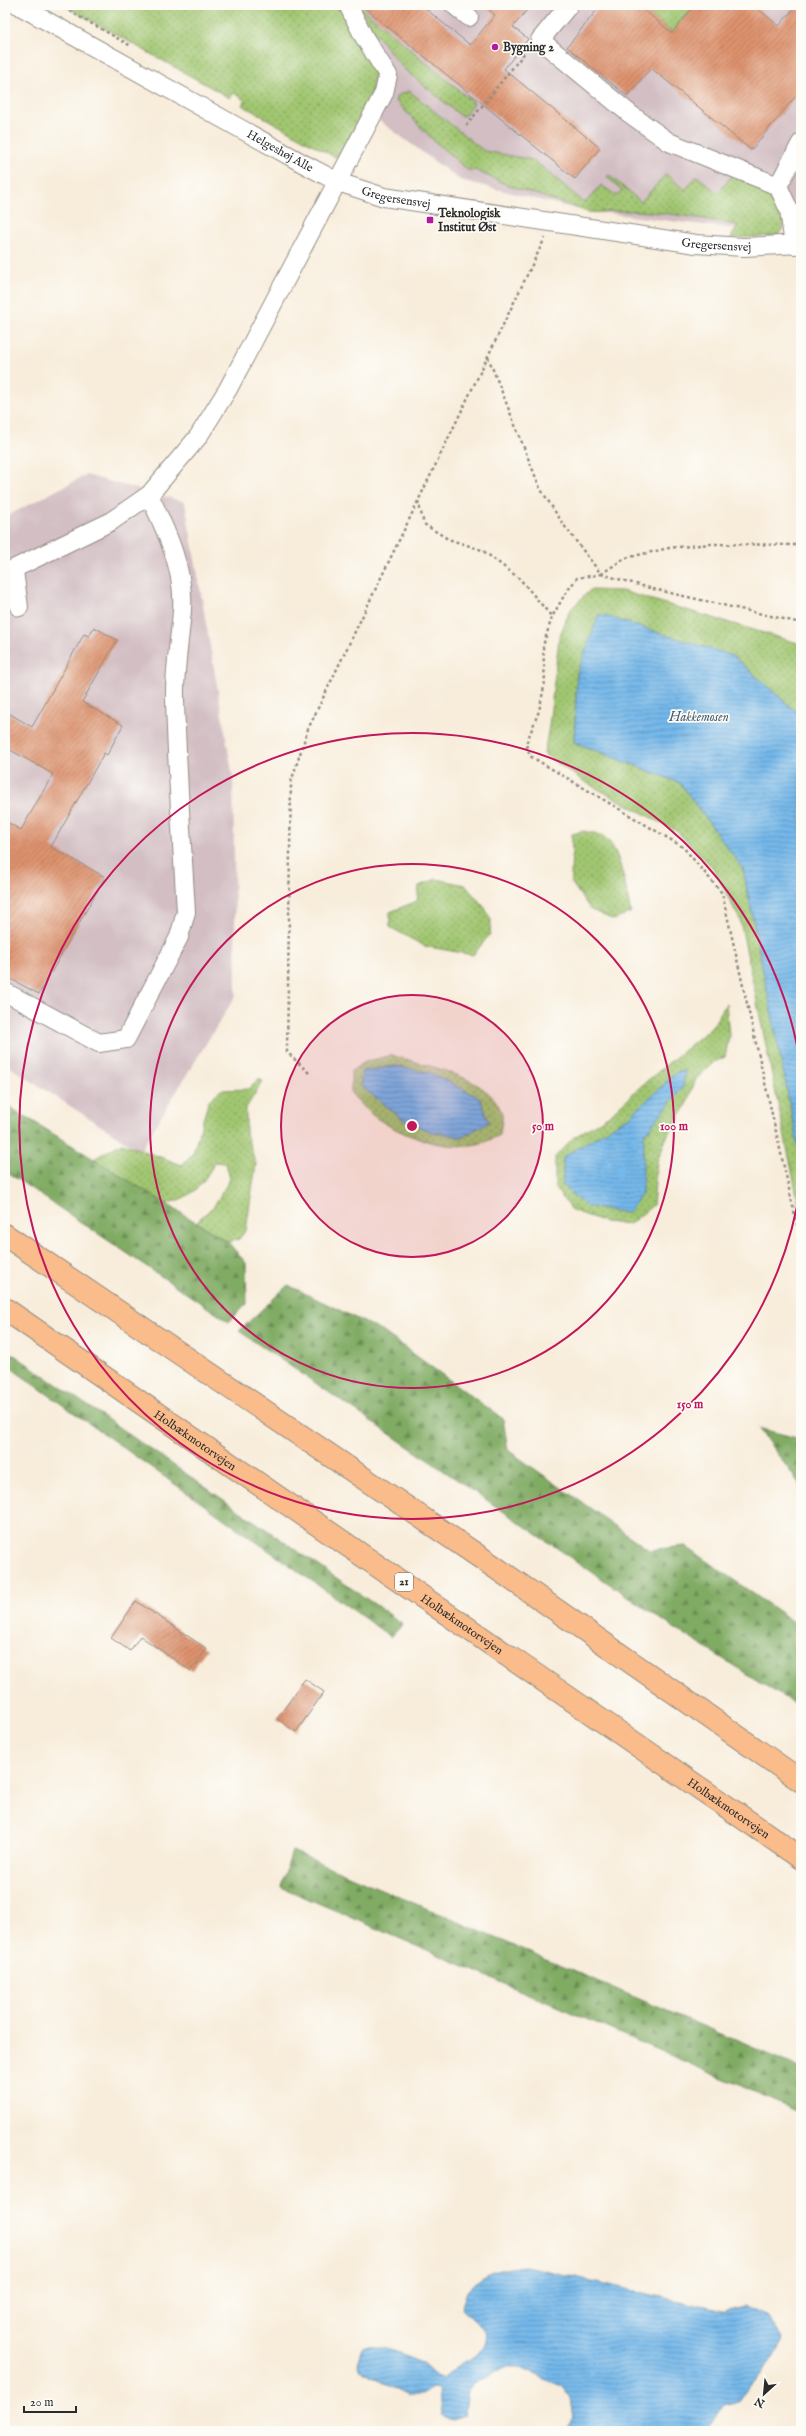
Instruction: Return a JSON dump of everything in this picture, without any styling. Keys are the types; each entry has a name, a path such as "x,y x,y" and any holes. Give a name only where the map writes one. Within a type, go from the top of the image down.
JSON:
{"highway":[{"path":"5,1235 482,1559 801,1780"},
{"name":"Holbækmotorvejen","path":"5,1309 801,1858"}],"street":[{"name":"Helgeshøj Alle","path":"18,5 338,182"},
{"path":"19,607 9,572 110,522 149,495 198,437 228,389 384,93 388,74 364,37 348,5"},
{"path":"454,5 469,17"},
{"path":"569,5 540,40 630,114 669,142 778,186 801,143"},
{"name":"Gregersensvej","path":"338,182 391,198 696,244 744,247 798,244 789,210 778,186"},
{"path":"5,992 99,1043 126,1039 179,937 186,912 175,663 182,608 178,571 168,534 149,495"}],"path":[{"path":"466,126 533,41 540,40"},
{"path":"309,1073 287,1052 290,782 308,729 488,357 517,292 553,222"},
{"path":"488,357 540,488 563,524 601,574 653,589 801,624"},
{"path":"417,501 424,524 448,539 482,550 520,579 552,617"},
{"path":"801,545 717,544 669,548 625,558 601,574 577,578 565,594 552,617 543,646 545,682 538,711 526,744 530,756 683,847 722,893 801,1242"}],"shaded area":[{"path":"222,5 801,5 801,224 728,228 580,210 460,180"},
{"path":"86,475 185,502 233,778 236,995 140,1151 5,1064 5,517"}],"green space":[{"path":"63,5 341,5 374,67 372,90 357,129 343,150 335,157 242,105 245,100 234,93 230,98"},
{"path":"358,5 474,103 465,115 461,116 404,69 371,28"},
{"path":"638,5 695,5 672,33"},
{"path":"409,91 484,151 533,160 585,203 601,185 617,196 622,190 607,177 609,175 641,202 666,174 685,190 697,176 718,193 735,172 762,191 779,208 783,217 783,227 777,236 731,238 738,225 678,215 647,212 588,212 507,185 475,170 468,170 434,141 395,100 398,95"},
{"path":"590,590 622,591 801,644 801,716 733,656 577,674 574,742 680,783 744,869 801,1161 801,1215 740,920 713,868 676,831 585,782 544,754 549,726 559,638 570,610"},
{"path":"584,831 603,836 615,850 619,860 631,912 614,920 591,910 571,882 572,834"},
{"path":"436,879 465,885 485,908 491,920 490,934 473,955 424,946 390,927 390,912 417,901 419,886"},
{"path":"726,1004 729,1036 725,1057 714,1062 696,1079 685,1107 668,1134 657,1161 653,1205 630,1224 605,1222 572,1210 555,1188 555,1157 573,1138 611,1114 641,1086 712,1027"},
{"path":"391,1055 454,1074 483,1089 494,1099 502,1113 500,1135 486,1142 464,1146 437,1144 410,1136 375,1117 351,1093 351,1071 365,1062"},
{"path":"258,1079 263,1081 246,1108 246,1134 256,1164 246,1230 239,1239 228,1242 196,1222 214,1206 230,1179 226,1163 215,1162 195,1190 183,1198 165,1204 94,1159 122,1143 182,1165 193,1153 209,1100 221,1090 248,1089"},
{"path":"5,1104 228,1242 246,1263 247,1304 229,1322 5,1171"},
{"path":"288,1285 382,1331 503,1419 508,1450 649,1550 685,1546 801,1627 801,1708 674,1628 239,1331"},
{"path":"10,1352 403,1624 391,1637 5,1364"},
{"path":"758,1428 801,1439 801,1486"},
{"path":"292,1851 801,2068 801,2112 281,1887"}],"water":[{"name":"Hakkemosen","path":"599,614 733,656 801,716 801,1161 743,869 680,783 574,742 577,674"},
{"path":"396,1066 431,1073 480,1098 489,1122 462,1137 432,1132 405,1121 361,1086 362,1071"},
{"path":"685,1070 683,1087 644,1135 642,1194 628,1213 586,1206 563,1186 563,1157 630,1116 676,1073"},
{"path":"526,2266 723,2311 743,2306 766,2316 783,2339 770,2364 738,2401 725,2405 704,2431 567,2431 574,2417 571,2399 562,2387 520,2367 506,2367 474,2384 468,2391 464,2416 453,2420 441,2415 439,2389 432,2388 421,2395 409,2395 360,2371 357,2363 362,2348 377,2347 397,2352 416,2360 424,2364 437,2377 443,2378 456,2367 480,2352 487,2342 487,2336 484,2330 462,2308 465,2297 470,2288 485,2275 504,2269"}],"building":[{"path":"361,5 421,5 470,45 495,15 483,5 531,5 513,27 528,39 504,69 600,148 575,179"},
{"path":"601,5 638,5 672,33 695,5 753,5 779,26 797,5 801,5 801,90 751,150 651,68 627,96 567,47"},
{"path":"94,627 117,640 82,702 123,725 107,755 104,753 51,847 105,877 39,994 5,976 5,821 21,830 53,774 5,747 5,711 32,727 84,634 89,636"},
{"path":"136,1601 207,1649 191,1671 140,1636 130,1651 111,1638"},
{"path":"305,1679 324,1692 296,1732 277,1719"}],"place":[{"name":"Bygning 2","path":"495,47"},
{"name":"Teknologisk Institut Øst","path":"430,220"}]}
